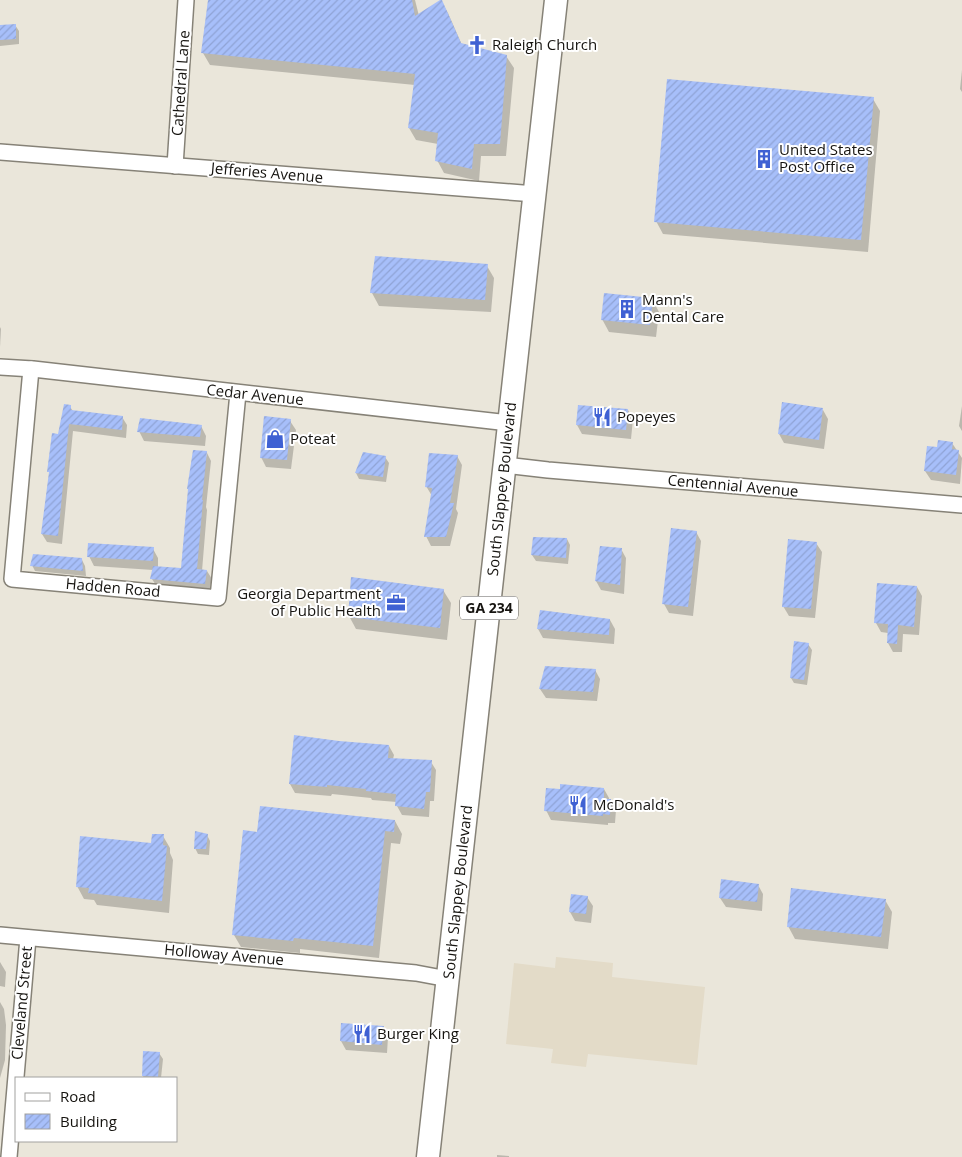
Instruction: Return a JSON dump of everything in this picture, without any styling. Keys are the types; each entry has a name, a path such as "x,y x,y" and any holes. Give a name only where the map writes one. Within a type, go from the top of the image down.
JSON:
{"main road":[{"name":"South Slappey Boulevard","path":"428,1157 556,0"}],"street":[{"name":"Cathedral Lane","path":"175,166 186,0"},
{"name":"Jefferies Avenue","path":"0,152 535,194"},
{"name":"Cedar Avenue","path":"0,368 30,369 509,423"},
{"name":"Hadden Road","path":"30,369 12,579 218,598 238,393"},
{"name":"Centennial Avenue","path":"505,465 962,506"},
{"name":"Holloway Avenue","path":"0,935 416,973 448,979"},
{"name":"Cleveland Street","path":"16,1077 28,938"},
{"name":"Cleveland Street","path":"9,1157 15,1088"}],"shaded area":[{"path":"556,957 613,963 612,977 705,987 697,1065 588,1054 586,1067 551,1063 553,1049 506,1044 514,963 555,968"}],"building":[{"path":"208,0 412,0 415,16 442,0 461,43 507,55 500,144 474,144 472,169 435,161 438,133 408,128 415,74 201,53"},
{"path":"16,24 16,39 0,40 0,25"},
{"name":"United States Post Office","path":"667,79 874,97 861,240 654,222"},
{"path":"375,256 488,264 485,300 370,293"},
{"name":"Mann's Dental Care","path":"604,293 653,298 650,325 601,320"},
{"path":"782,402 823,408 819,440 778,434"},
{"path":"64,404 71,405 71,410 123,416 122,430 69,424 58,536 41,534 52,433 58,434"},
{"name":"Popeyes","path":"578,405 628,409 626,430 576,425"},
{"name":"Poteat","path":"264,416 291,419 287,460 260,458"},
{"path":"140,418 202,425 200,437 137,432"},
{"path":"938,440 953,442 952,449 959,450 956,475 924,471 927,446 937,447"},
{"path":"193,450 207,451 197,569 207,570 205,584 150,579 153,566 181,568 187,489"},
{"path":"363,452 386,456 383,477 355,473"},
{"path":"429,453 458,455 450,503 454,503 446,537 424,537 432,488 425,487"},
{"path":"671,528 697,531 688,607 662,604"},
{"path":"533,537 567,538 566,558 531,555"},
{"path":"788,539 817,542 811,609 782,607"},
{"path":"88,543 154,547 153,561 87,557"},
{"path":"600,546 622,548 620,585 595,581"},
{"path":"33,554 82,558 83,571 30,566"},
{"name":"Georgia Department of Public Health","path":"351,577 444,589 440,628 348,617"},
{"path":"877,583 917,586 914,627 898,625 897,644 887,643 888,624 874,623"},
{"path":"540,610 610,619 609,635 537,629"},
{"path":"794,641 809,643 804,680 790,678"},
{"path":"545,666 596,669 593,692 539,689"},
{"path":"294,735 389,745 388,758 432,760 430,792 426,792 424,809 395,806 396,794 327,785 327,787 289,784"},
{"name":"McDonald's","path":"560,784 604,788 604,799 611,799 610,815 544,811 546,788 560,789"},
{"path":"260,806 395,820 394,832 385,831 373,946 294,938 293,941 232,935 243,830 257,832"},
{"path":"195,831 208,834 206,849 194,849"},
{"path":"152,834 164,834 163,845 167,846 162,901 88,893 89,888 76,887 80,836 151,843"},
{"path":"721,879 759,884 757,902 719,898"},
{"path":"791,888 886,899 881,937 787,927"},
{"path":"571,894 588,896 586,914 569,912"},
{"name":"Burger King","path":"341,1023 384,1026 382,1045 340,1041"},
{"path":"143,1051 160,1052 158,1077 142,1076"}],"place":[{"name":"Raleigh Church","path":"477,45"},
{"name":"United States Post Office","path":"764,159"},
{"name":"Mann's Dental Care","path":"627,309"},
{"name":"Popeyes","path":"602,417"},
{"name":"Poteat","path":"275,439"},
{"name":"Georgia Department of Public Health","path":"396,603"},
{"name":"McDonald's","path":"578,805"},
{"name":"Burger King","path":"362,1034"}]}
